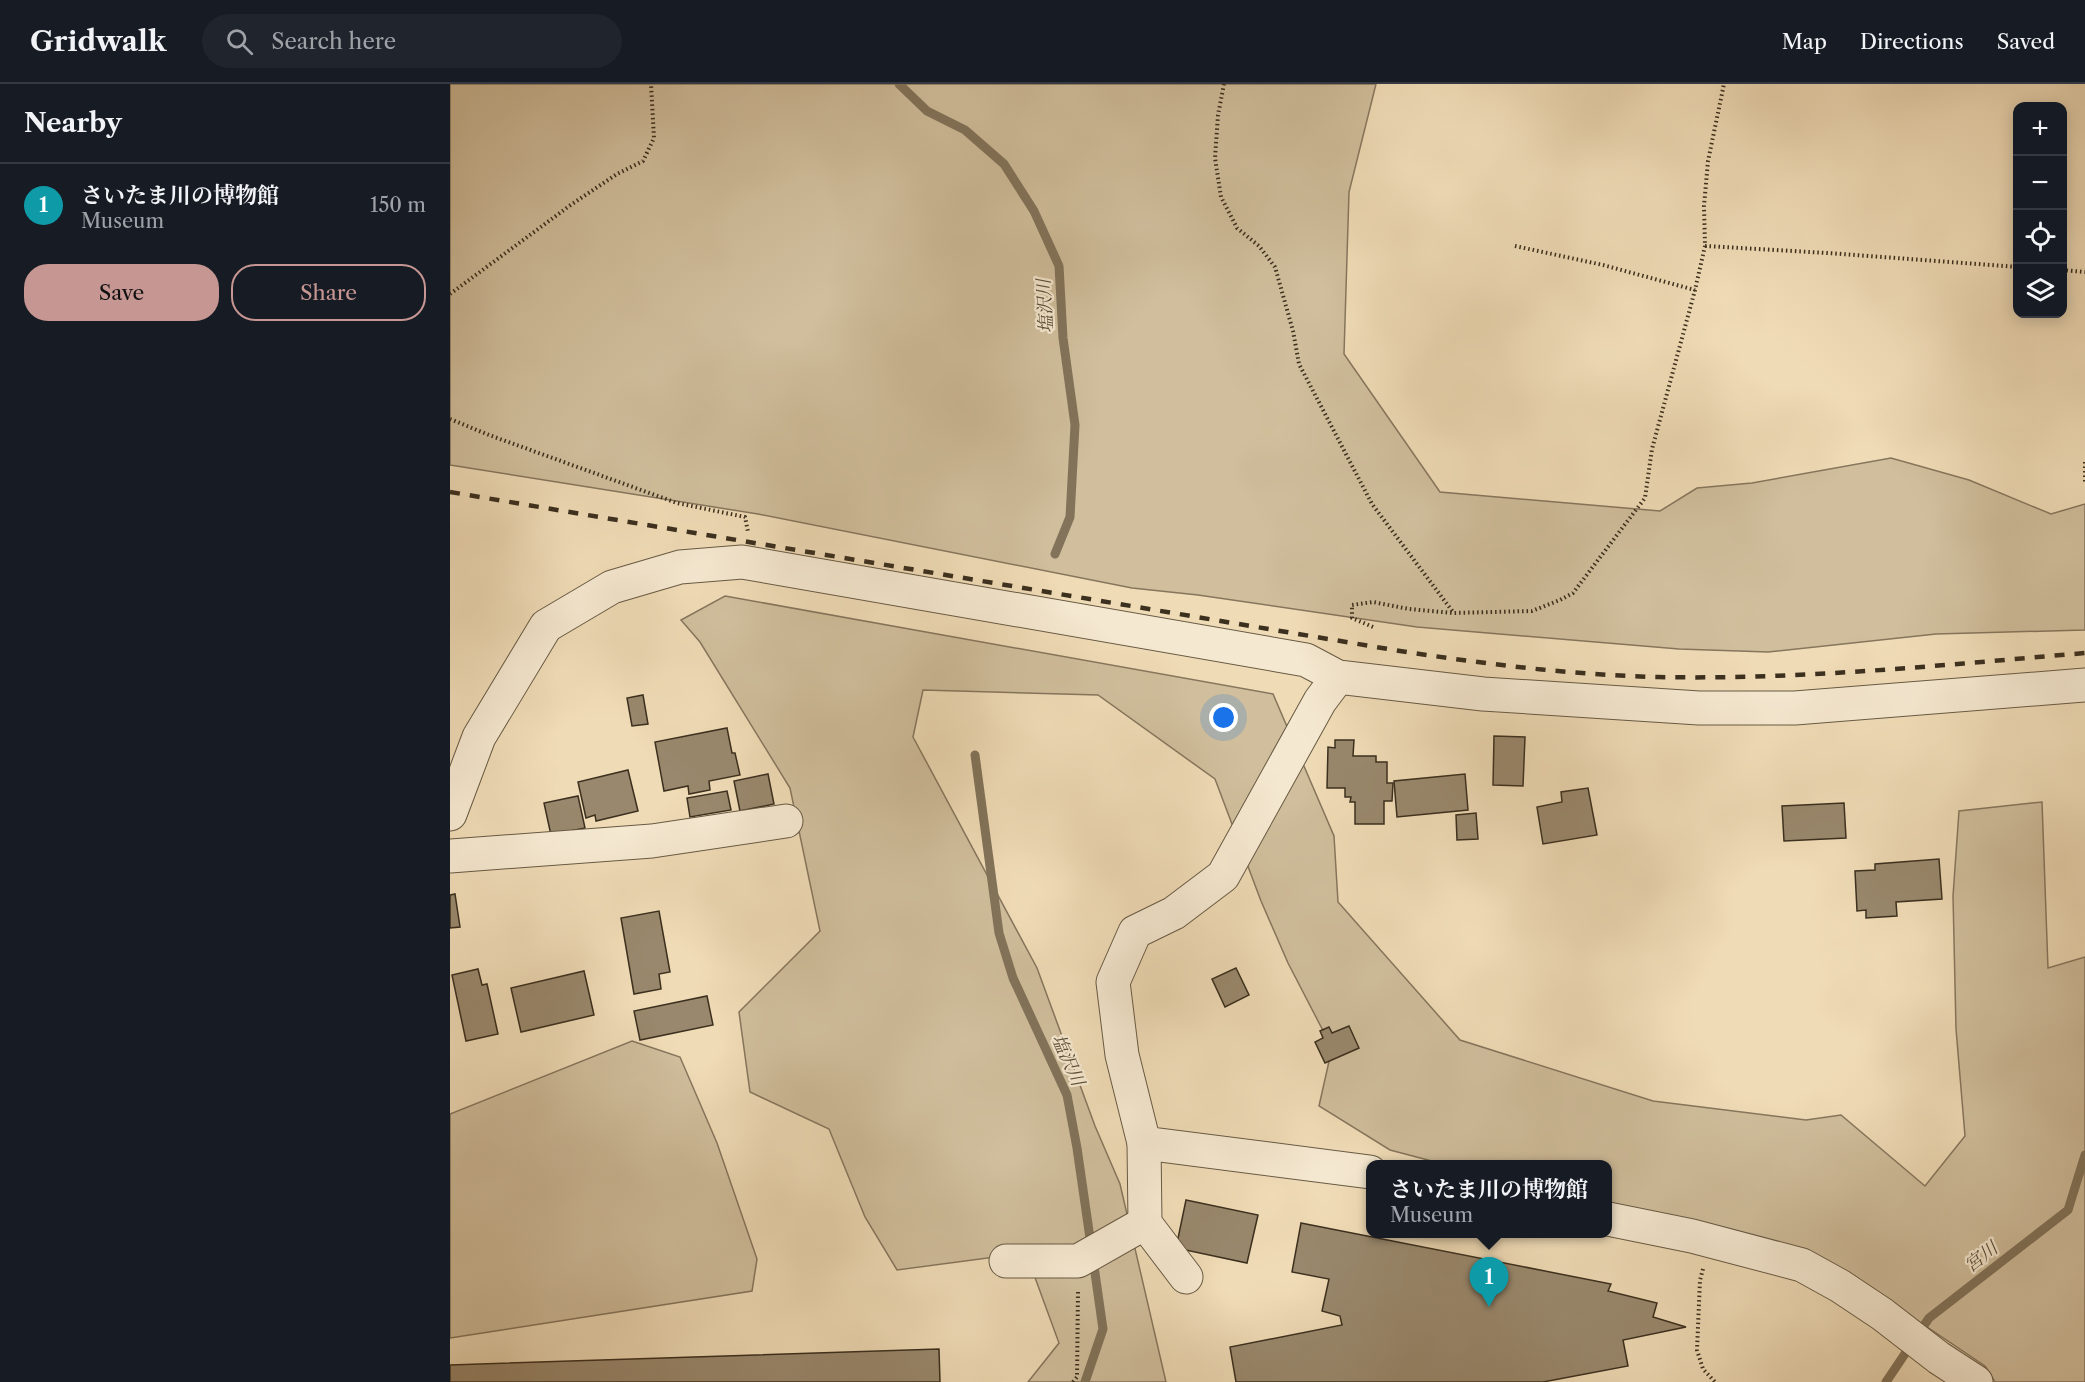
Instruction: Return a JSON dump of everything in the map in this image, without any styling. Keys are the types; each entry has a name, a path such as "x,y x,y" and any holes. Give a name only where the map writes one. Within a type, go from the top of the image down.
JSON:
{"street":[{"path":"450,814 480,737 546,626 612,587 680,567 742,562 1306,660 1338,677 1483,694 1699,708 1795,708 2085,685"},
{"path":"1186,1277 1145,1223 1144,1143 1122,1055 1113,982 1136,932 1174,912 1223,876 1320,701 1338,677"},
{"path":"450,856 652,841 786,821"},
{"path":"1144,1143 1366,1171"},
{"path":"1612,1220 1710,1240 1802,1265 1840,1286 1882,1314 1976,1382"},
{"path":"1006,1261 1078,1261 1145,1223"}],"path":[{"path":"1224,84 1218,115 1215,158 1221,197 1237,228 1259,246 1275,267 1293,330 1299,364 1372,504 1453,613"},
{"path":"1373,627 1352,618 1352,605 1373,602 1408,609 1453,613 1532,610 1560,600 1573,593 1645,498 1652,449 1705,246 1704,206 1708,161 1724,84"},
{"path":"450,294 572,204 617,174 643,161 654,138 650,85"},
{"path":"1515,246 1603,265 1695,290"},
{"path":"1705,246 1840,253 2013,267"},
{"path":"2067,270 2085,272"},
{"path":"450,419 677,503 745,518 748,542 742,562"},
{"path":"2085,462 2085,482"},
{"path":"1710,1240 1700,1280 1697,1350 1703,1369 1715,1382"},
{"path":"1073,1382 1077,1377 1078,1261"}],"shaded area":[{"path":"450,84 1376,84 1349,192 1344,354 1440,492 1660,511 1697,488 1752,483 1891,458 1969,480 2051,514 2085,504 2085,630 1936,634 1768,652 1679,649 1417,627 1198,595 1132,588 758,514 450,465"},
{"path":"725,596 1273,694 1334,836 1338,902 1460,1040 1653,1101 1806,1120 1841,1115 1925,1186 1965,1136 1956,1029 1953,896 1959,811 2042,802 2048,968 2085,957 2085,1382 1995,1382 1985,1366 1845,1272 1612,1210 1612,1160 1428,1160 1390,1150 1319,1106 1332,1048 1288,963 1261,901 1215,779 1098,695 923,690 913,737 1037,968 1095,1126 1120,1184 1166,1382 1028,1382 1059,1343 1026,1253 897,1270 865,1217 829,1129 750,1092 739,1012 820,931 790,788 700,642 681,620"},
{"path":"632,1041 680,1057 717,1143 757,1259 752,1291 450,1338 450,1114"}],"building":[{"path":"643,695 648,724 632,726 627,698"},
{"path":"727,728 732,753 735,753 740,775 709,781 710,790 689,794 688,786 664,791 655,742"},
{"path":"1494,736 1525,737 1523,786 1493,785"},
{"path":"1335,740 1354,740 1353,756 1376,756 1376,762 1387,762 1387,783 1393,783 1392,801 1384,801 1384,824 1355,824 1355,802 1350,802 1351,797 1345,797 1345,788 1327,788 1328,747 1335,748"},
{"path":"628,770 638,811 596,821 595,815 586,818 578,782"},
{"path":"768,774 774,804 740,811 734,781"},
{"path":"1465,774 1468,810 1397,817 1394,781"},
{"path":"1588,788 1597,835 1543,844 1537,807 1562,802 1561,792"},
{"path":"727,791 731,810 690,817 687,798"},
{"path":"578,796 585,828 551,835 544,803"},
{"path":"1844,803 1846,838 1784,841 1782,806"},
{"path":"1476,813 1478,839 1457,840 1456,815"},
{"path":"1939,859 1942,899 1896,902 1897,916 1866,918 1866,910 1857,911 1855,871 1875,870 1875,864"},
{"path":"455,894 460,927 450,928 450,895"},
{"path":"659,911 670,972 659,974 661,989 634,994 621,918"},
{"path":"1236,968 1249,995 1225,1007 1212,979"},
{"path":"478,969 482,985 487,984 498,1034 466,1041 452,975"},
{"path":"584,971 594,1015 521,1032 511,988"},
{"path":"707,996 713,1025 640,1040 634,1011"},
{"path":"1349,1026 1359,1048 1325,1063 1315,1042 1323,1038 1320,1031 1329,1027 1332,1033"},
{"path":"1186,1200 1258,1215 1247,1263 1176,1248"},
{"path":"1301,1223 1366,1236 1366,1238 1377,1238 1611,1284 1608,1291 1657,1303 1653,1317 1686,1327 1623,1340 1628,1366 1543,1382 1236,1382 1230,1347 1342,1325 1340,1316 1322,1311 1329,1279 1292,1272"},
{"path":"939,1349 940,1382 450,1382 450,1365"}],"waterway":[{"name":"塩沢川","path":"899,84 927,111 965,130 1004,164 1034,211 1059,266 1063,338 1075,425 1070,517 1055,554"},
{"name":"塩沢川","path":"975,755 999,933 1013,978 1067,1095 1091,1245"},
{"name":"宮川","path":"1886,1382 1929,1318 2068,1210 2085,1155"},
{"name":"塩沢川","path":"1085,1382 1103,1329 1093,1259"}],"railway":[{"path":"450,492 1400,651 1561,671 1658,677 1765,676 1872,671 2085,653"}],"place":[{"name":"さいたま川の博物館","path":"1489,1307"}]}
